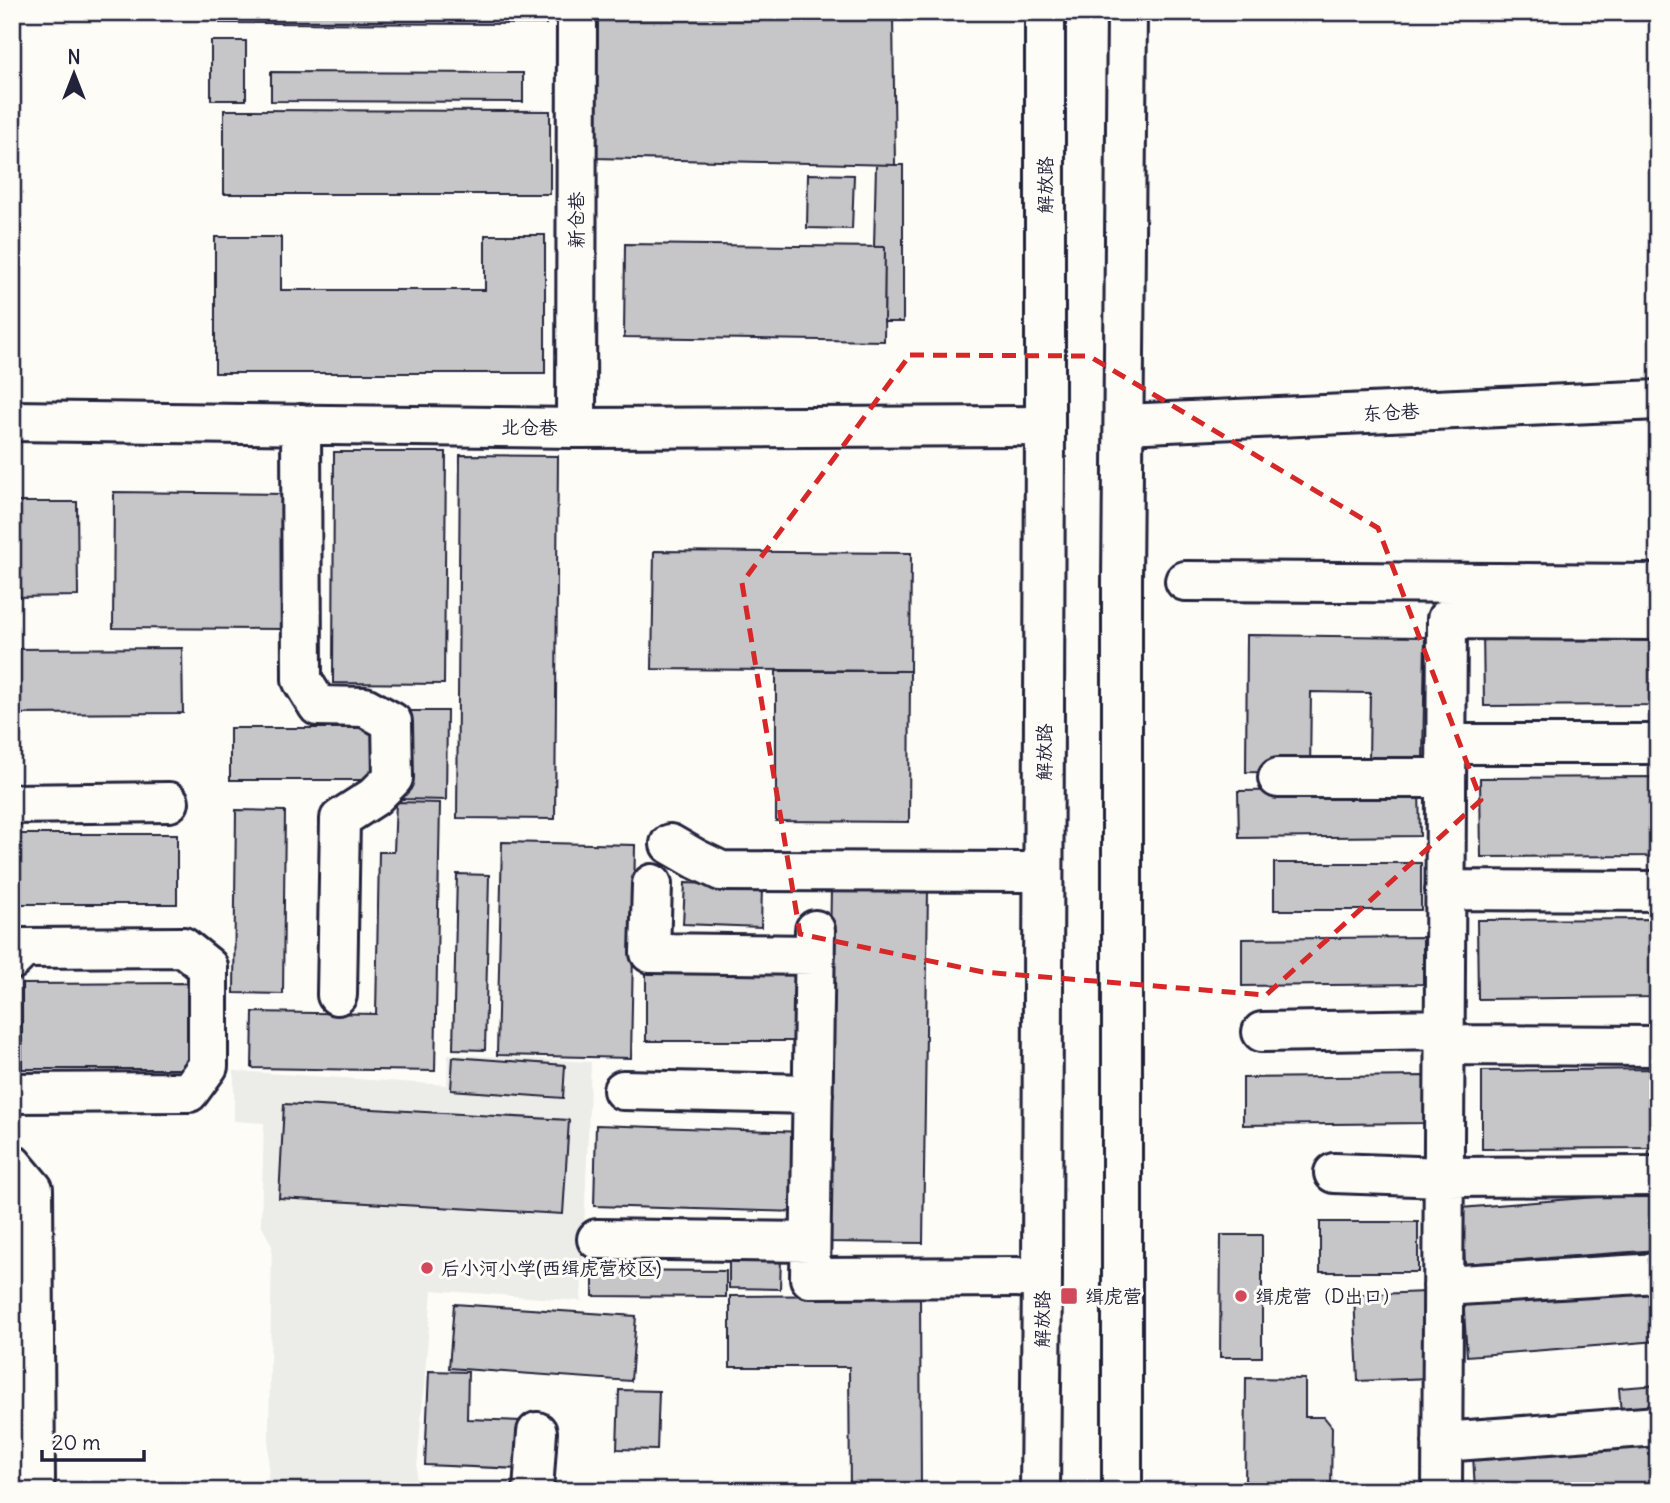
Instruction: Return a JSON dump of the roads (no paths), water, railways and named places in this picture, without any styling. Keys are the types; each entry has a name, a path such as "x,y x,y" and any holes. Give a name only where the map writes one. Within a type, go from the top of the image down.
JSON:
{"main road":[{"name":"新仓巷","path":"576,428 577,12"},
{"name":"解放路","path":"1040,1491 1045,12"},
{"path":"1122,1491 1122,582 1128,12"},
{"name":"东仓巷","path":"1124,424 1658,400"},
{"name":"北仓巷","path":"12,421 576,428 1045,426"},
{"path":"301,424 302,680 318,706 365,707 392,722 393,778 374,797 340,819 337,995"},
{"path":"1185,581 1658,584"},
{"path":"1442,1491 1447,619 1658,620"},
{"path":"1278,778 1658,744"},
{"path":"12,804 169,802"},
{"path":"670,844 721,871 1043,872"},
{"path":"652,884 650,953 815,942 810,1278 1042,1277"},
{"path":"1445,890 1658,891"},
{"path":"12,960 24,948 183,947 208,967 208,1066 189,1092 12,1093"},
{"path":"1262,1032 1658,1046"},
{"path":"623,1090 813,1094"},
{"path":"12,1164 33,1189 35,1479 32,1491"},
{"path":"1334,1173 1443,1177 1658,1176"},
{"path":"597,1239 810,1242"},
{"path":"1443,1286 1658,1273"},
{"path":"1442,1442 1658,1426"},
{"path":"533,1491 537,1432"}],"place":[{"name":"后小河小学(西缉虎营校区)","path":"427,1268"},
{"name":"缉虎营","path":"1069,1296"},
{"name":"缉虎营（D出口）","path":"1241,1296"}]}
